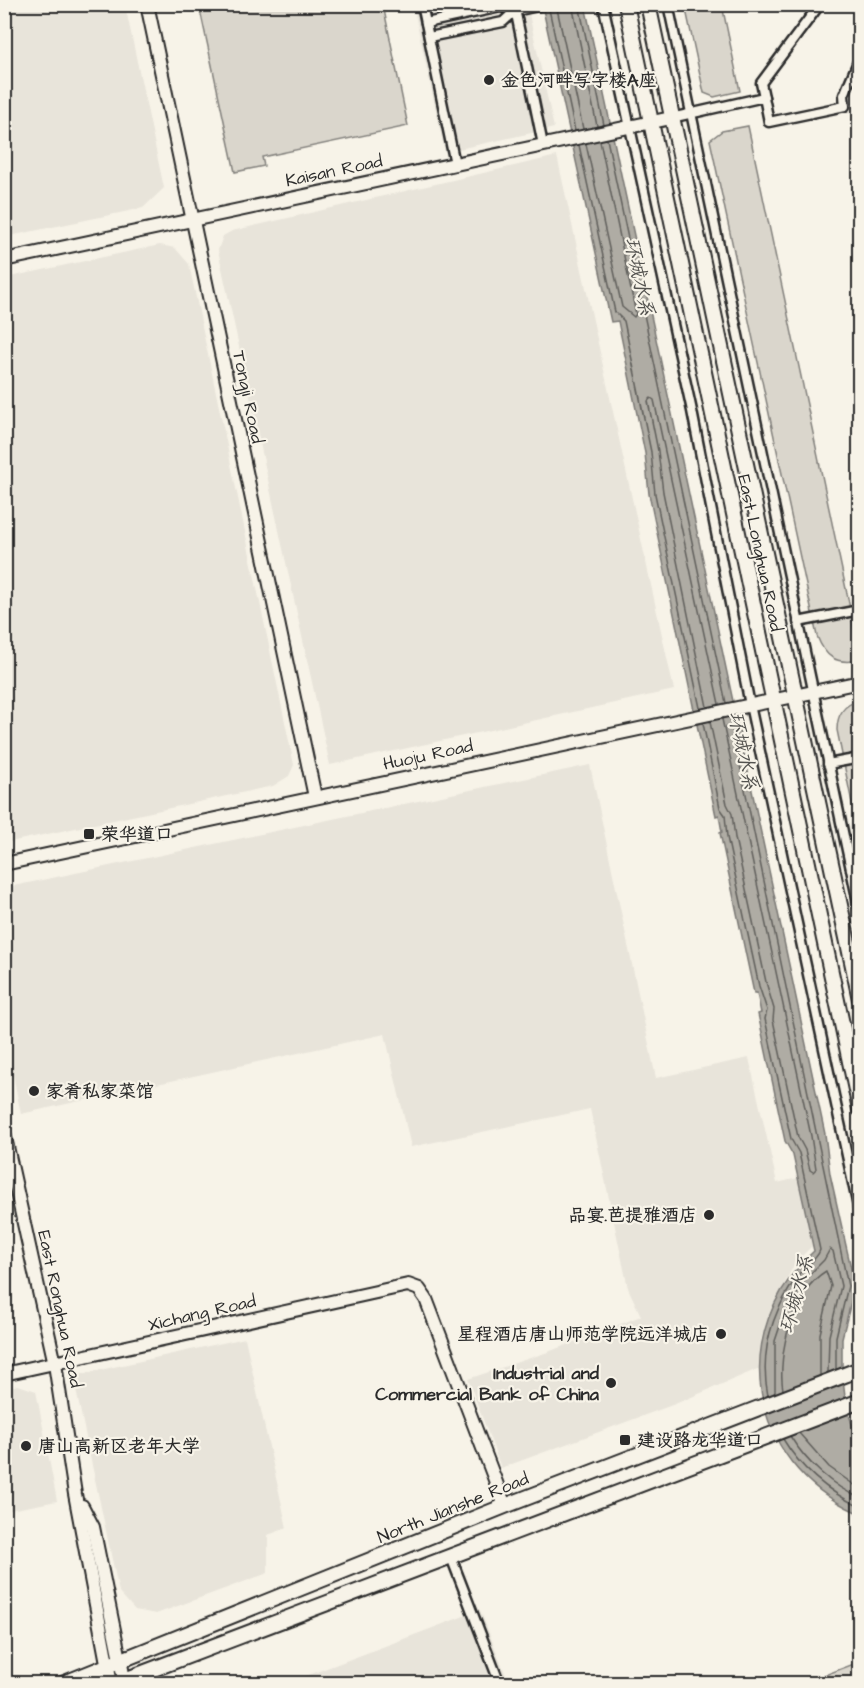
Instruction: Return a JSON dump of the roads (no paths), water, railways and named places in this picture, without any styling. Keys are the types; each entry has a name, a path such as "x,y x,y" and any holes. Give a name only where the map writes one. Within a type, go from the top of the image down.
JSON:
{"main road":[{"name":"East Longhua Road","path":"626,4 860,1109"},
{"name":"East Longhua Road","path":"648,4 860,999"},
{"name":"North Jianshe Road","path":"62,1683 115,1664 505,1506 857,1370"},
{"path":"119,1683 860,1401"}],"street":[{"name":"Tongji Road","path":"147,4 315,797"},
{"path":"422,4 455,164"},
{"path":"426,22 501,7 528,9 547,4"},
{"path":"603,4 628,127 685,377 750,705 860,1216"},
{"path":"668,4 860,912"},
{"path":"820,4 761,83 769,122 845,106 844,95 860,57"},
{"path":"429,37 503,22 514,8"},
{"path":"514,8 543,145"},
{"path":"672,118 764,97"},
{"name":"Kaisan Road","path":"4,260 672,118"},
{"path":"798,622 854,610 860,604"},
{"name":"Huoju Road","path":"4,864 860,682"},
{"path":"828,764 860,758"},
{"name":"East Ronghua Road","path":"4,1133 55,1364 75,1494 93,1527 119,1683"},
{"name":"Xichang Road","path":"4,1374 408,1285 419,1288 426,1299 505,1506"},
{"path":"451,1557 500,1683"}],"water":[{"name":"环城水系","path":"542,5 585,5 825,1134 830,1174 855,1286 842,1338 842,1372 846,1405 859,1446 859,1525 856,1512 820,1490 792,1462 772,1429 762,1394 760,1356 768,1319 786,1283 814,1251 793,1155 785,1141 758,1014 761,1013 757,993 754,993 720,833 722,832 719,815 716,816 649,494 645,453 618,321 611,322"}],"place":[{"name":"金色河畔写字楼A座","path":"489,80"},
{"name":"荣华道口","path":"89,834"},
{"name":"家肴私家菜馆","path":"34,1091"},
{"name":"品宴.芭提雅酒店","path":"709,1215"},
{"name":"星程酒店唐山师范学院远洋城店","path":"721,1334"},
{"name":"Industrial and Commercial Bank of China","path":"611,1383"},
{"name":"建设路龙华道口","path":"625,1440"},
{"name":"唐山高新区老年大学","path":"26,1446"}]}
